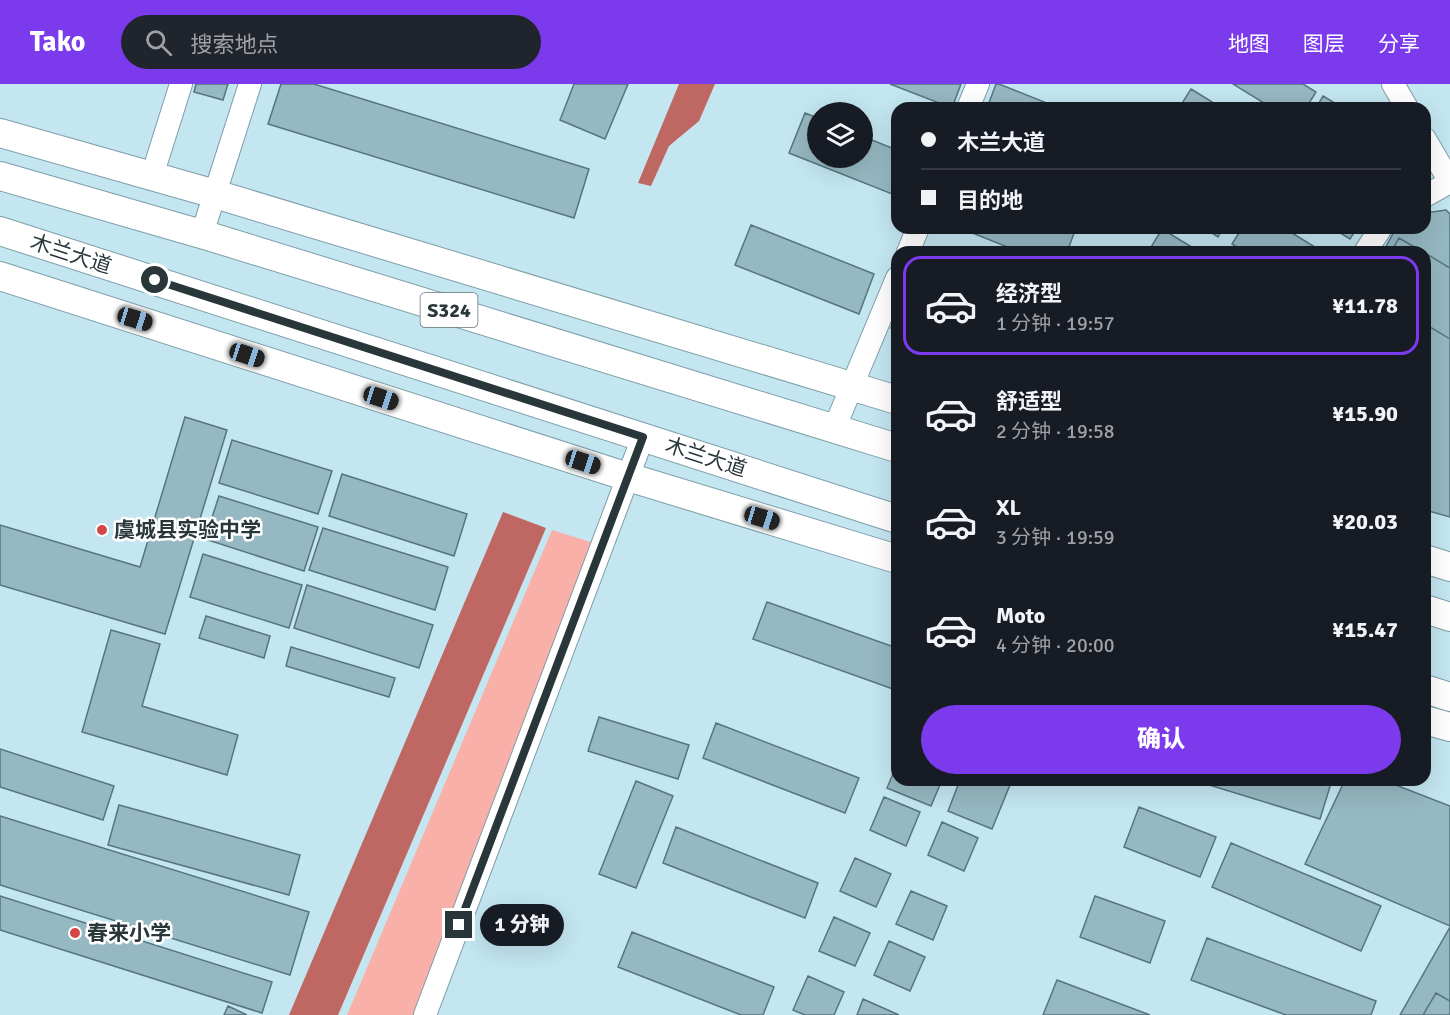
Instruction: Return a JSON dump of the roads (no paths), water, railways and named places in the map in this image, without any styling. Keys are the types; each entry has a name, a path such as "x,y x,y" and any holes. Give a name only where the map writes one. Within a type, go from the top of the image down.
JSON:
{"main road":[{"path":"0,133 214,194 891,398"},
{"name":"S324","path":"0,176 202,234 891,446"},
{"name":"木兰大道","path":"0,231 891,517"},
{"path":"0,276 628,477 891,557"},
{"path":"1431,561 1450,567"},
{"path":"1431,611 1450,617"},
{"path":"1431,691 1450,697"},
{"path":"1431,722 1450,727"}],"street":[{"path":"152,176 181,84"},
{"path":"202,234 250,84"},
{"path":"970,102 978,84"},
{"path":"1393,84 1404,102"},
{"path":"1431,149 1450,182 1431,193"},
{"path":"834,429 891,293"},
{"path":"425,1015 643,437"}],"place":[{"name":"虞城县实验中学","path":"102,530"},
{"name":"春来小学","path":"75,933"}]}
